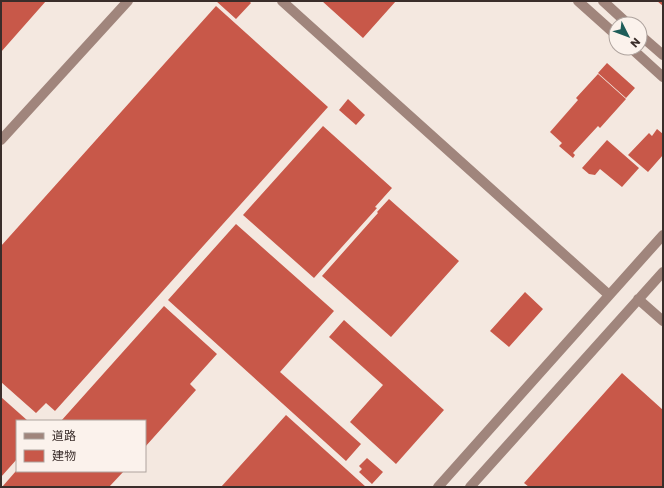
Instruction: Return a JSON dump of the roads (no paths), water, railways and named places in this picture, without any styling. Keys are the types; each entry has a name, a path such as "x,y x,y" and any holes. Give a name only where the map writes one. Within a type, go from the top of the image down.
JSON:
{"street":[{"path":"1,140 128,1"},
{"path":"282,1 609,295"},
{"path":"578,1 608,28"},
{"path":"602,1 619,16"},
{"path":"648,42 663,56"},
{"path":"640,56 663,77"},
{"path":"438,487 663,235"},
{"path":"470,487 663,272"},
{"path":"638,299 663,321"}]}
